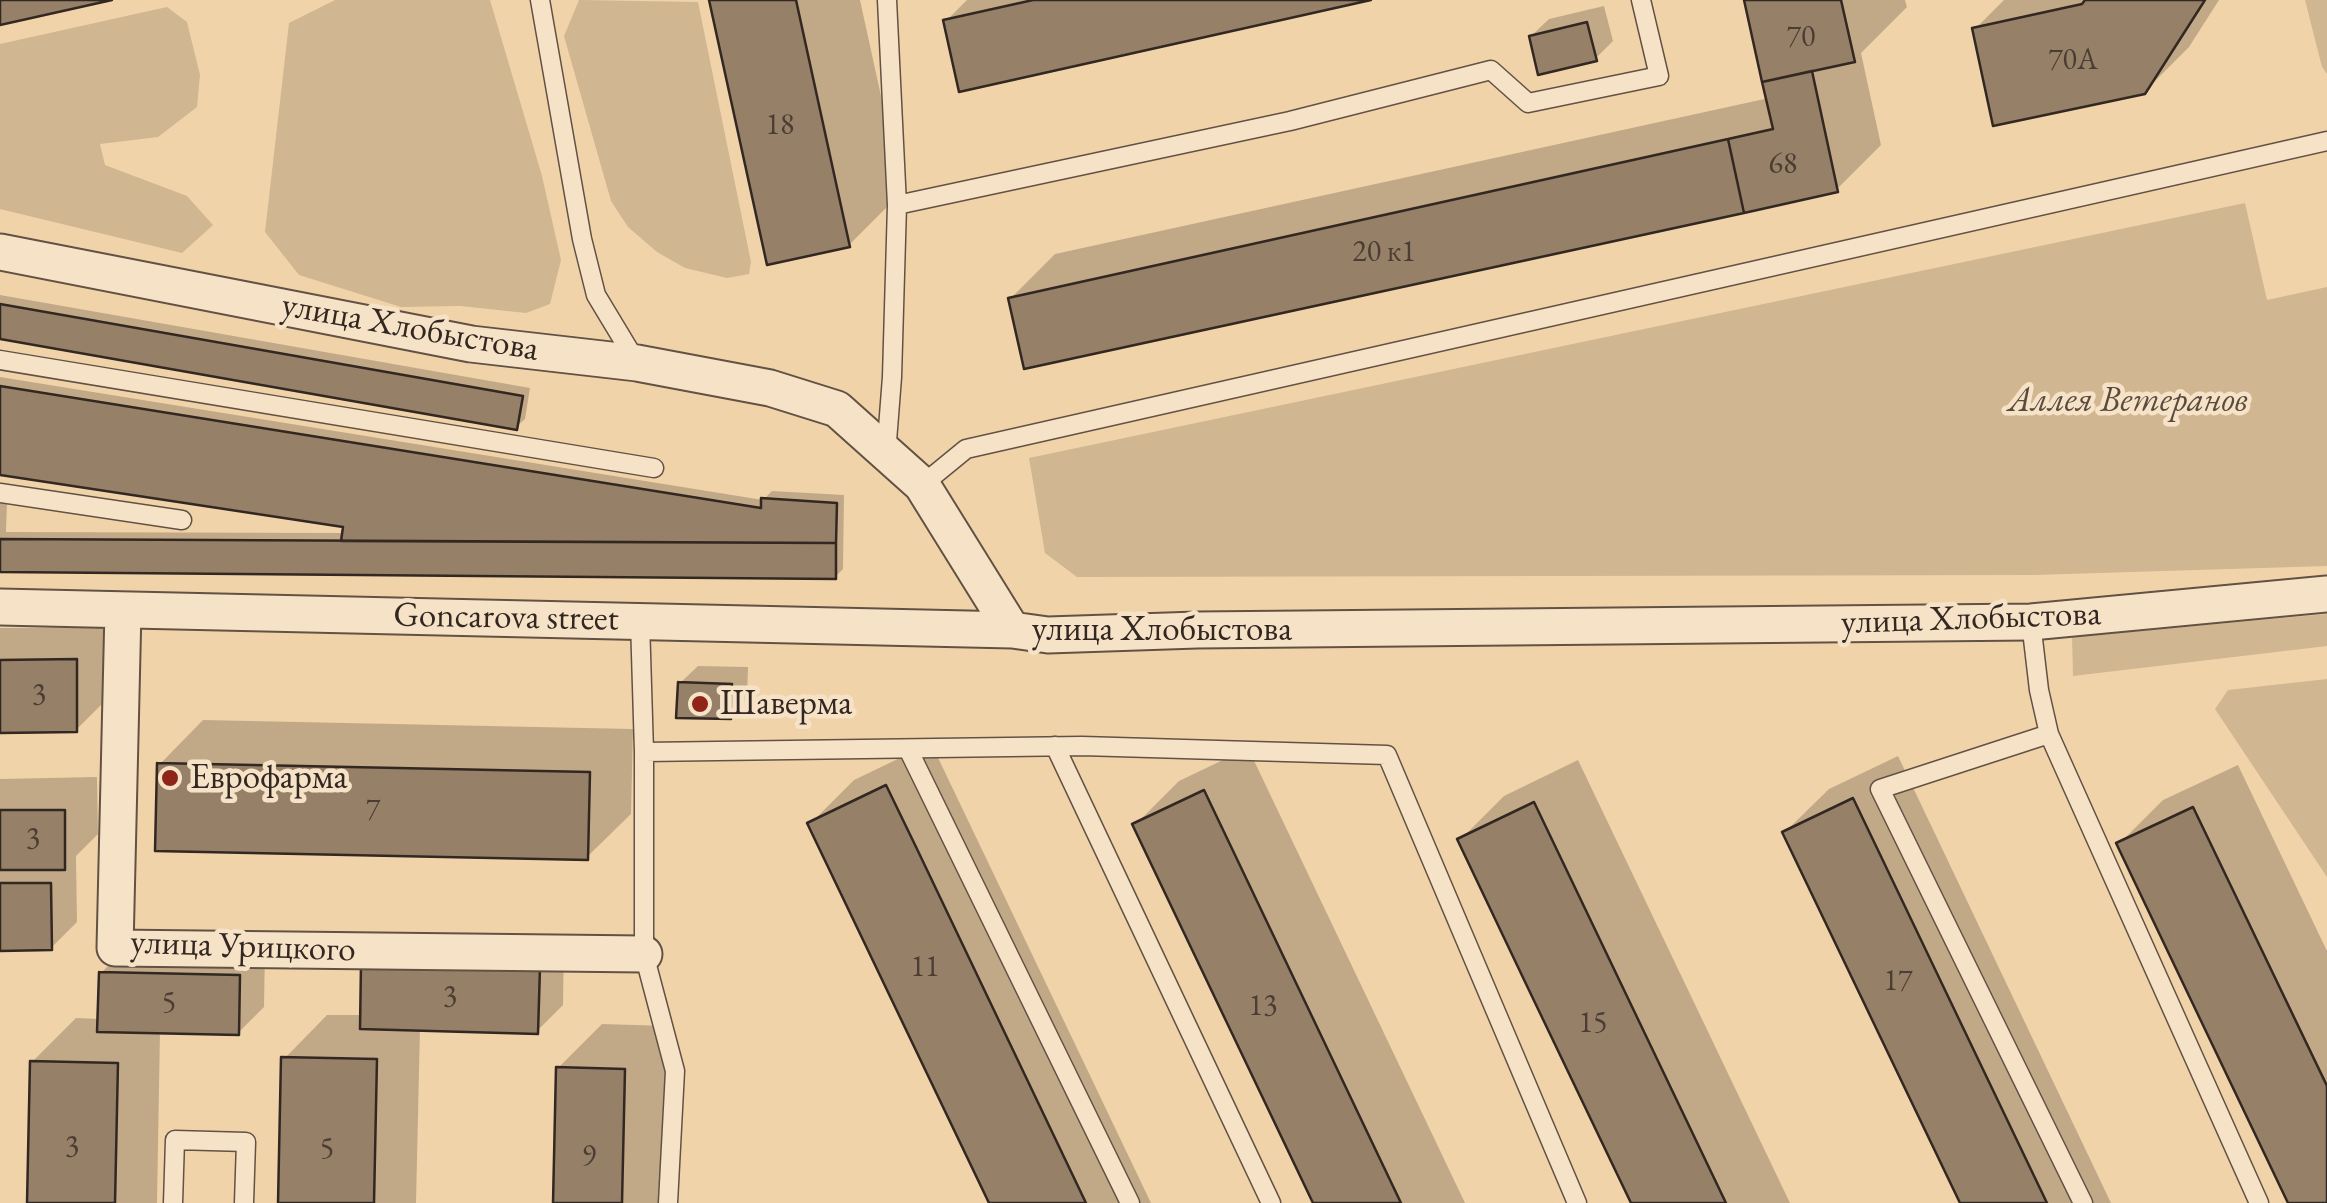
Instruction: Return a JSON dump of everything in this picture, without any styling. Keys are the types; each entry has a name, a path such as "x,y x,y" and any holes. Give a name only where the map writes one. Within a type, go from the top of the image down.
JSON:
{"street":[{"name":"улица Хлобыстова","path":"0,252 471,344 638,363 770,388 836,409 922,485 1012,630 1048,635 1197,630 2032,622 2327,594"},
{"name":"Goncarova street","path":"0,608 1012,630"},
{"name":"улица Урицкого","path":"123,610 116,948 644,954"}],"lane":[{"path":"540,0 582,239 596,295 638,363"},
{"path":"886,454 897,205 887,0"},
{"path":"897,205 1290,121 1491,70 1528,104 1660,76 1641,0"},
{"path":"922,485 966,449 2327,141"},
{"path":"0,360 654,468"},
{"path":"0,492 182,520"},
{"path":"640,621 644,954 675,1071 668,1203"},
{"path":"2032,622 2039,690 2049,734 2258,1203"},
{"path":"2049,734 1880,789 2084,1203"},
{"path":"644,752 1055,746 1387,755 1578,1203"},
{"path":"1055,746 1272,1203"},
{"path":"908,749 1130,1203"},
{"path":"173,1203 175,1140 246,1142 244,1203"}],"green space":[{"path":"335,0 490,0 542,176 561,260 550,304 526,313 460,306 401,307 299,275 265,232 289,23"},
{"path":"579,0 698,2 751,262 749,274 727,278 685,268 657,252 628,227 611,201 564,36"},
{"path":"2305,0 2327,0 2327,74 2322,67"},
{"path":"167,7 187,22 200,75 197,107 158,137 100,144 105,165 187,196 213,225 182,253 0,209 0,44"},
{"name":"Аллея Ветеранов","path":"2245,203 2267,300 2327,287 2327,566 2034,575 1077,577 1045,553 1029,458"},
{"path":"2327,614 2327,646 2073,676 2072,637"},
{"path":"2327,679 2327,877 2215,709 2228,690"}],"building":[{"path":"0,0 112,0 0,25"},
{"path":"709,0 796,0 850,247 767,265"},
{"path":"1033,0 1371,0 959,92 943,20"},
{"path":"1744,0 1841,0 1855,62 1762,82"},
{"path":"2085,0 2205,0 2145,94 1993,126 1972,28 2082,4"},
{"path":"1587,22 1597,61 1538,75 1529,36"},
{"path":"1812,71 1838,192 1744,213 1728,139 1773,129 1762,82"},
{"path":"1728,139 1744,213 1024,369 1008,298"},
{"path":"0,304 523,396 517,430 0,339"},
{"path":"0,386 761,508 761,498 837,503 836,543 341,541 343,527 0,475"},
{"path":"0,539 836,543 836,579 0,572"},
{"path":"77,659 77,732 0,733 0,660"},
{"path":"678,682 732,684 731,719 676,718"},
{"path":"157,763 590,772 588,860 155,851"},
{"path":"886,785 1086,1203 989,1203 807,823"},
{"path":"1204,790 1401,1203 1313,1203 1132,824"},
{"path":"1853,798 2047,1203 1960,1203 1782,832"},
{"path":"1534,802 1726,1203 1631,1203 1527,986 1457,839"},
{"path":"2193,807 2327,1086 2327,1203 2288,1203 2116,843"},
{"path":"0,810 65,810 65,870 0,870"},
{"path":"0,883 51,883 52,950 0,951"},
{"path":"361,963 540,967 538,1034 360,1029"},
{"path":"99,972 240,975 239,1035 97,1032"},
{"path":"281,1057 377,1059 374,1203 278,1203"},
{"path":"30,1061 118,1063 115,1203 27,1203"},
{"path":"556,1067 625,1069 622,1203 553,1203"}],"place":[{"name":"Шаверма","path":"700,704"},
{"name":"Еврофарма","path":"170,778"}]}
